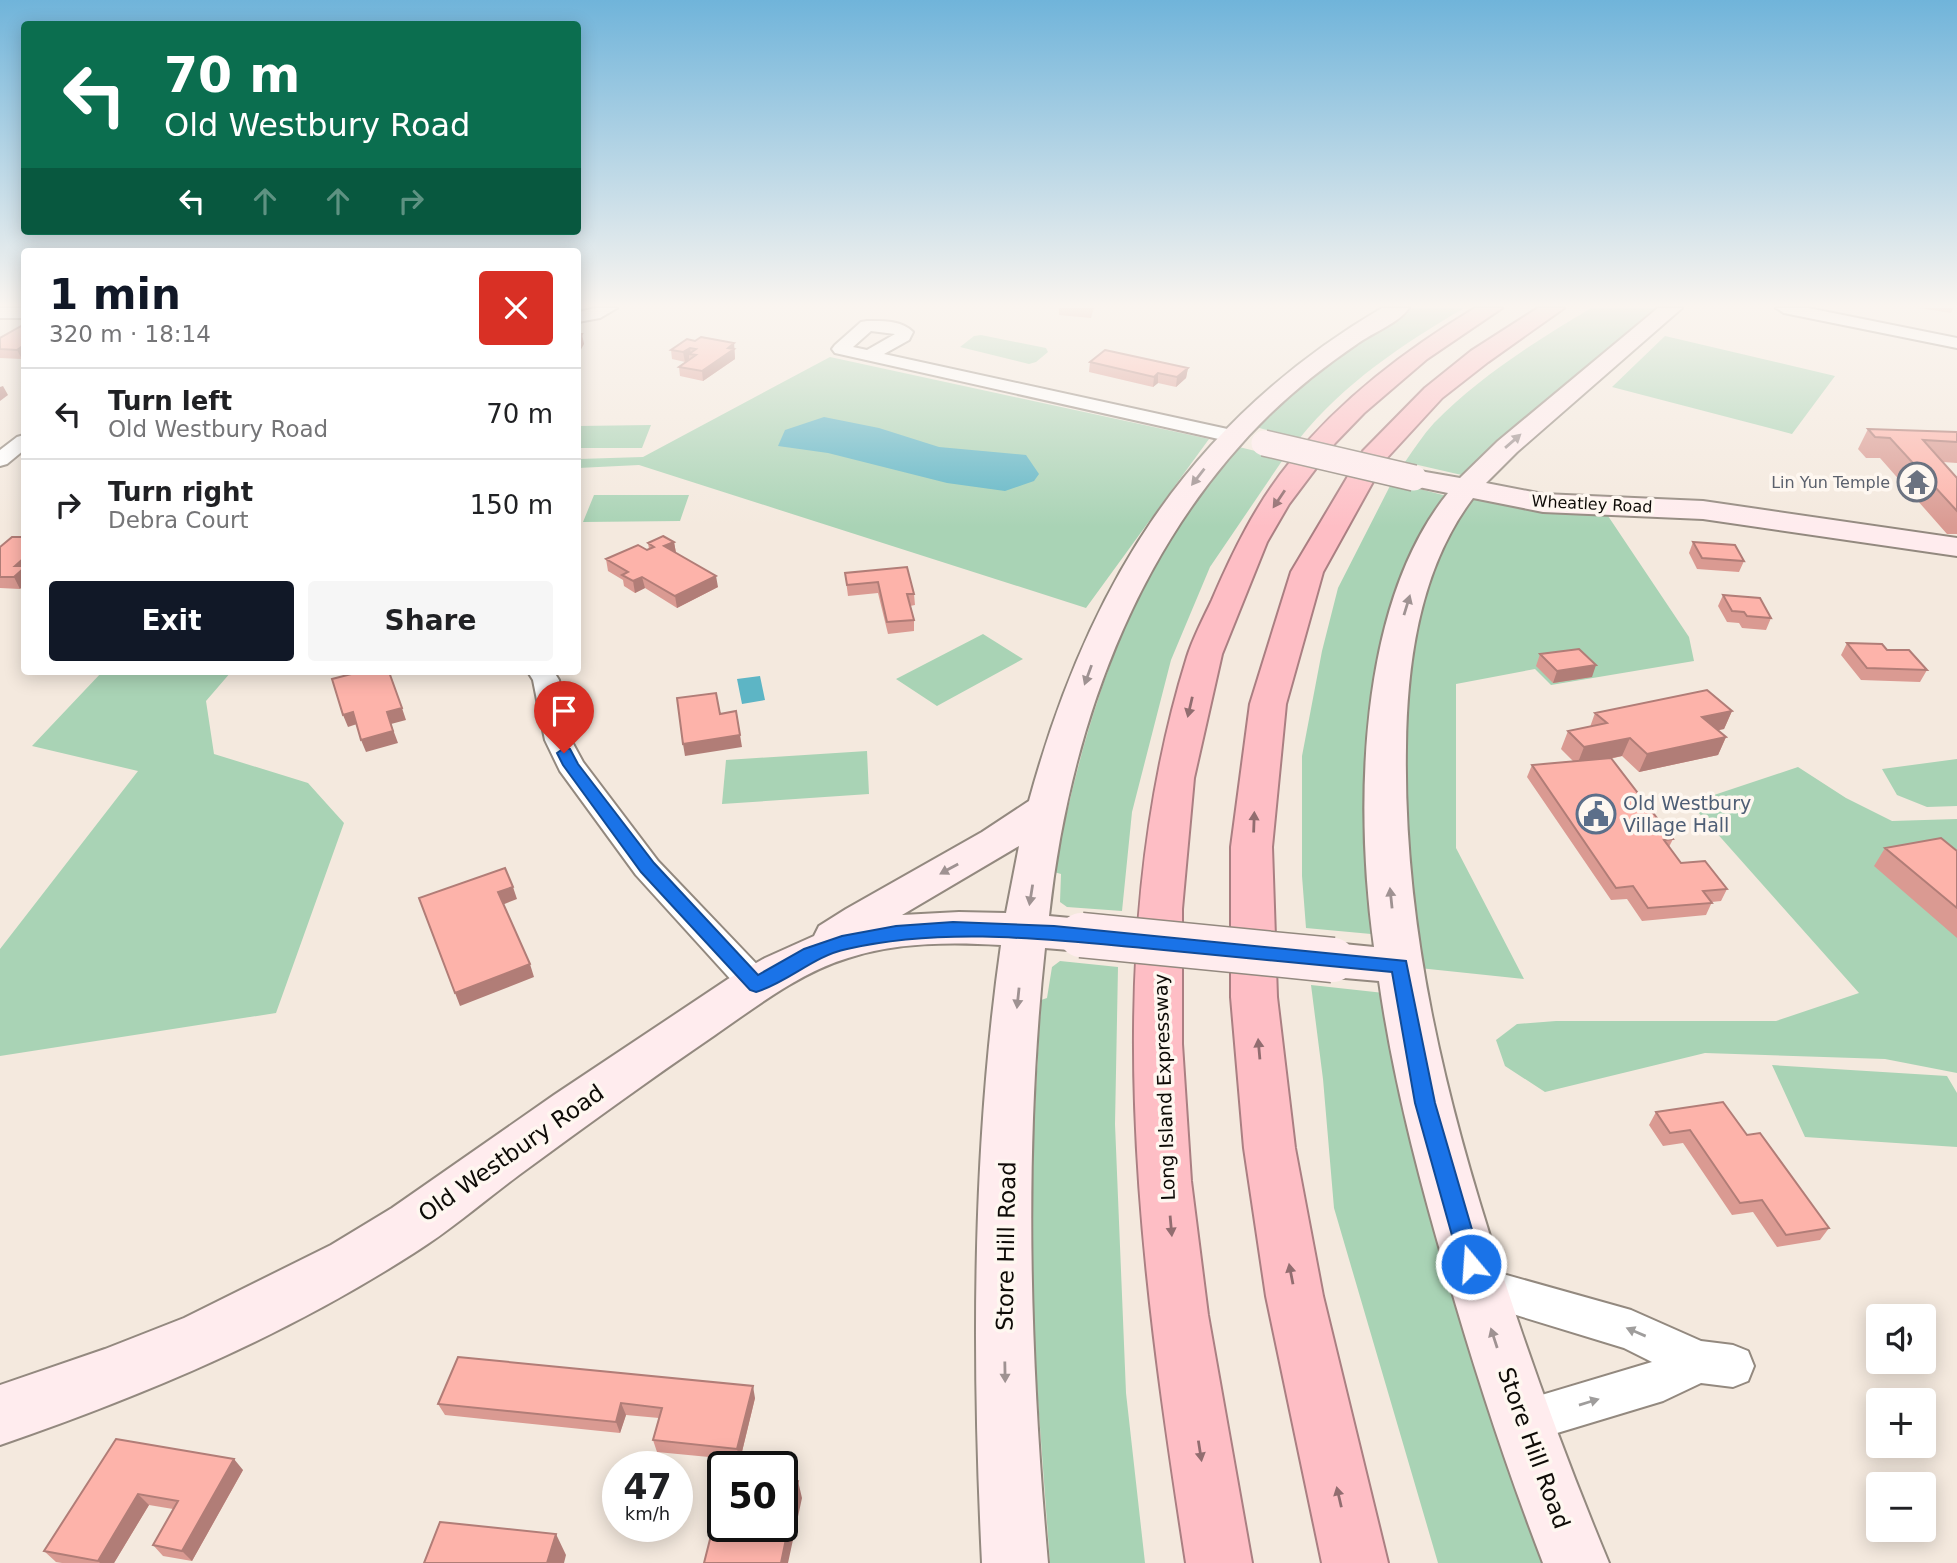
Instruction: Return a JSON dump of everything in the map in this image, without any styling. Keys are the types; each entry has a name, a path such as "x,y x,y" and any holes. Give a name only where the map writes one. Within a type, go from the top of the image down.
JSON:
{"highway":[{"name":"Long Island Expressway","path":"1219,1563 1183,1334 1167,1185 1158,1026 1163,874 1170,811 1185,727 1204,656 1218,614 1253,540 1292,479 1334,428 1382,381"},
{"path":"1355,1563 1303,1334 1280,1218 1265,1114 1252,920 1255,809 1261,753 1279,656 1291,614 1321,541 1343,501 1373,457 1447,381"}],"main road":[{"path":"1025,930 1048,807 1076,708 1123,596 1167,518 1232,436 1291,381"},
{"path":"1400,966 1385,832 1387,736 1393,672 1404,616 1430,546 1465,489 1488,463 1585,381"},
{"name":"Wheatley Road","path":"1232,436 1465,489 1558,505 1713,512 1957,547"},
{"path":"1488,463 1499,479 1510,487 1558,505"},
{"path":"1430,546 1476,522 1558,505"},
{"path":"811,954 882,907 1002,839 1048,807"},
{"name":"Old Westbury Road","path":"0,1415 207,1339 335,1272 400,1233 627,1071 756,985 811,954 842,943 923,929 978,928 1081,935 1400,966"},
{"name":"Store Hill Road","path":"1015,1563 1003,1288 1012,1058 1025,930"},
{"name":"Store Hill Road","path":"1400,966 1425,1103 1478,1286 1576,1563"}],"street":[{"path":"982,381 1232,436"},
{"path":"0,460 21,443"},
{"path":"543,675 558,740 570,765 648,868 756,985"},
{"path":"1478,1286 1632,1330 1715,1364 1524,1421"}],"green space":[{"path":"785,381 941,381 1209,439 1086,608 639,465 581,468 581,459 643,457"},
{"path":"1304,381 1356,381 1299,439 1256,427"},
{"path":"1481,381 1572,381 1466,476 1405,462 1434,423"},
{"path":"1618,381 1831,381 1792,434 1612,387"},
{"path":"651,425 642,448 581,448 581,426"},
{"path":"1239,447 1284,458 1210,567 1171,660 1132,812 1122,911 1067,907 1060,902 1061,874 1054,872 1077,771 1108,671 1149,576 1174,530 1203,487"},
{"path":"1392,482 1447,496 1414,552 1382,935 1306,928 1302,876 1302,756 1322,651 1338,588"},
{"path":"1465,489 1602,507 1689,637 1694,661 1551,685 1535,669 1456,684 1456,848 1524,979 1400,966 1393,672"},
{"path":"594,495 689,495 680,521 583,522"},
{"path":"983,634 1023,659 937,706 896,679"},
{"path":"99,675 228,675 206,701 214,754 308,783 344,823 276,1013 0,1056 0,949 138,771 32,746"},
{"path":"867,751 869,794 722,804 726,760"},
{"path":"1957,759 1957,806 1927,807 1897,795 1882,769"},
{"path":"1798,767 1846,798 1892,821 1957,819 1957,1073 1885,1059 1705,1053 1545,1092 1505,1066 1496,1040 1517,1024 1556,1021 1776,1021 1859,993 1690,803"},
{"path":"1060,961 1118,967 1115,1124 1126,1393 1145,1563 1050,1563 1027,1251 1041,1000 1047,998 1052,967"},
{"path":"1311,985 1384,993 1468,1347 1556,1563 1438,1563 1334,1208 1323,1079"},
{"path":"1772,1065 1947,1076 1957,1093 1957,1147 1805,1137"}],"water":[{"path":"824,417 879,428 939,447 1026,455 1039,474 1034,481 1005,491 947,483 828,453 778,446 785,430"},
{"path":"760,676 765,700 742,704 737,679"}],"building":[{"path":"1868,429 1957,432 1957,442 1923,440 1957,478 1957,511 1890,438 1875,437"},
{"path":"663,536 674,542 664,546 716,576 675,596 642,577 633,581 622,575 628,572 606,559 638,545 647,550 654,547 648,543"},
{"path":"12,537 21,537 21,561 15,566 21,566 21,571 14,577 0,577 0,547"},
{"path":"1693,542 1735,545 1744,561 1702,558"},
{"path":"907,567 914,594 907,594 914,620 887,622 878,582 847,585 845,573"},
{"path":"1723,595 1760,598 1771,618 1747,616 1744,612 1732,611"},
{"path":"1847,643 1882,644 1887,650 1909,650 1927,670 1867,668"},
{"path":"1579,649 1596,665 1557,671 1540,654"},
{"path":"347,675 390,675 402,708 387,712 393,731 361,740 353,712 343,715 332,679"},
{"path":"1707,690 1732,711 1702,717 1726,737 1647,754 1630,738 1584,747 1568,731 1607,723 1595,713"},
{"path":"716,693 720,714 736,711 740,735 683,744 677,698"},
{"name":"Old Westbury Village Hall","path":"1611,758 1673,839 1664,840 1681,863 1705,861 1727,889 1703,891 1712,903 1648,908 1633,886 1616,888 1532,765"},
{"path":"1941,838 1957,851 1957,908 1885,848"},
{"path":"505,868 513,887 498,892 530,964 455,993 419,898"},
{"path":"1723,1102 1747,1135 1760,1133 1829,1228 1786,1235 1762,1200 1740,1203 1690,1130 1670,1133 1656,1112"},
{"path":"458,1357 753,1386 737,1449 653,1440 662,1408 621,1403 616,1422 438,1404"},
{"path":"116,1439 234,1459 182,1551 153,1545 178,1501 138,1494 98,1561 44,1551"},
{"path":"440,1522 556,1534 547,1563 424,1563"},
{"path":"709,1542 785,1542 781,1563 704,1563"}],"place":[{"name":"Lin Yun Temple","path":"1917,482"},
{"name":"Old Westbury Village Hall","path":"1596,814"}],"route":[{"path":"564,753 570,765 648,868 756,985 811,954 842,943 923,929 953,928 1054,933 1400,966 1425,1103 1471,1264"}]}
